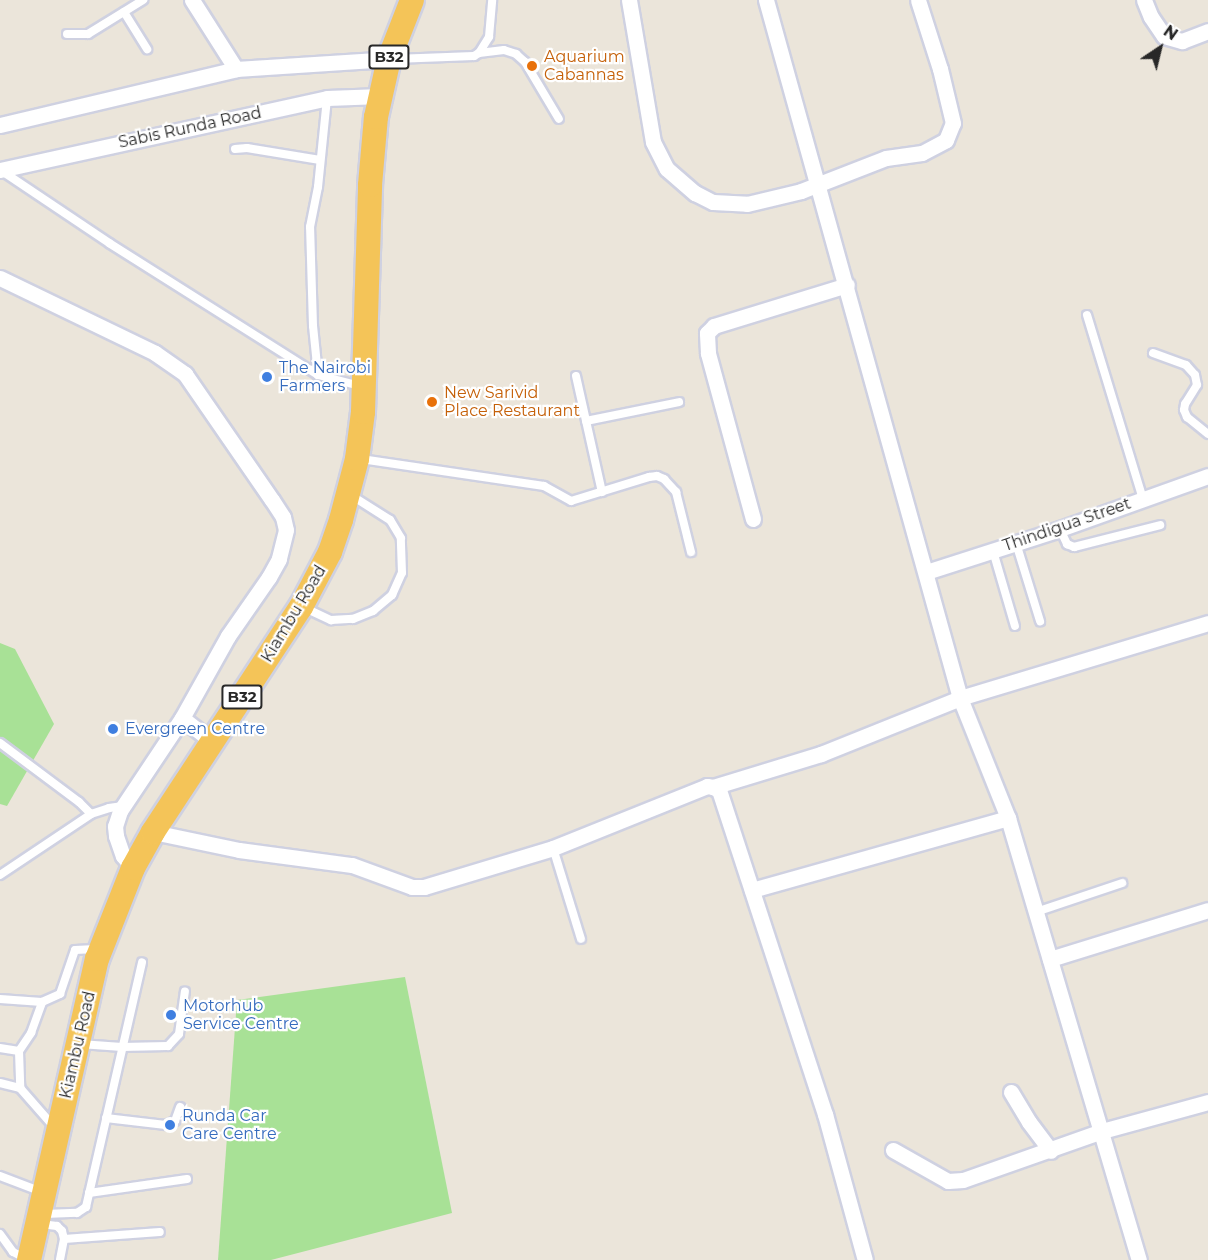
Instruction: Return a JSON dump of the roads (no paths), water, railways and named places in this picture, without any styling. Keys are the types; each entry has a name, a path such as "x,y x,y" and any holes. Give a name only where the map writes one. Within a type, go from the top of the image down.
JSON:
{"highway":[{"name":"Kiambu Road","path":"29,1260 100,949 133,868 153,832 301,607 330,552 348,494 357,459 364,387 370,185 381,96 389,59 412,0"}],"street":[{"path":"192,0 236,69"},
{"path":"629,0 653,142 667,169 678,181 713,202 747,204 801,191 819,182 886,158 922,153 938,146 951,132 953,123 940,69 918,0"},
{"path":"766,0 819,182 960,698 1008,818 1139,1260"},
{"path":"1144,0 1151,17 1164,36 1182,41 1208,32"},
{"path":"0,125 236,69 389,59"},
{"name":"Sabis Runda Road","path":"0,170 327,98 381,96"},
{"path":"0,278 170,362 184,374 282,517 286,530 279,559 228,636 182,718 123,806 115,826 116,836 123,856 133,868"},
{"path":"753,519 708,353 707,333 714,326 847,285"},
{"name":"Thindigua Street","path":"926,572 1060,530 1208,476"},
{"path":"713,787 820,754 960,698 1208,623"},
{"path":"182,718 213,742"},
{"path":"153,832 239,850 352,865 412,886 424,887 553,848 707,786 719,790 825,1114 865,1260"},
{"path":"752,890 1008,818"},
{"path":"1050,959 1208,910"},
{"path":"1011,1092 1029,1122 1051,1151"},
{"path":"893,1150 948,1181 963,1180 1051,1151 1102,1131 1208,1102"}],"lane":[{"path":"67,34 88,34 143,0"},
{"path":"479,53 489,37 492,0"},
{"path":"123,12 147,49"},
{"path":"389,59 474,56 479,53 504,50 516,54 525,62 559,119"},
{"path":"318,375 313,326 310,227 318,188 327,98"},
{"path":"235,149 247,148 320,160"},
{"path":"0,170 109,243 318,375 364,387"},
{"path":"1087,315 1143,499"},
{"path":"1153,353 1186,365 1195,375 1197,385 1185,404 1184,410 1187,417 1208,434"},
{"path":"576,376 602,492"},
{"path":"586,421 680,402"},
{"path":"357,459 544,486 565,500 580,499 649,477 664,479 676,492 691,552"},
{"path":"301,607 331,620 353,619 373,611 392,595 402,573 401,538 390,520 348,494"},
{"path":"1060,530 1067,544 1074,548 1160,525"},
{"path":"1016,543 1040,621"},
{"path":"993,551 1015,626"},
{"path":"0,743 92,814"},
{"path":"0,875 92,814 123,806"},
{"path":"553,848 581,939"},
{"path":"1036,912 1122,883"},
{"path":"0,999 42,1002 60,994 75,950 100,949"},
{"path":"40,1210 77,1213 86,1207 142,962"},
{"path":"78,1044 122,1047 168,1046 179,1034 185,991"},
{"path":"20,1088 20,1051 31,1033 42,1002"},
{"path":"0,1048 20,1051"},
{"path":"0,1083 20,1088 58,1132"},
{"path":"106,1118 166,1125 174,1121 180,1107"},
{"path":"0,1176 62,1231 64,1239 60,1260"},
{"path":"89,1193 187,1179"},
{"path":"64,1239 160,1232"},
{"path":"0,1233 12,1252 29,1260"}],"place":[{"name":"Aquarium Cabannas","path":"532,66"},
{"name":"The Nairobi Farmers","path":"267,377"},
{"name":"New Sarivid Place Restaurant","path":"432,402"},
{"name":"Evergreen Centre","path":"113,729"},
{"name":"Motorhub Service Centre","path":"171,1015"},
{"name":"Runda Car Care Centre","path":"170,1125"}]}
